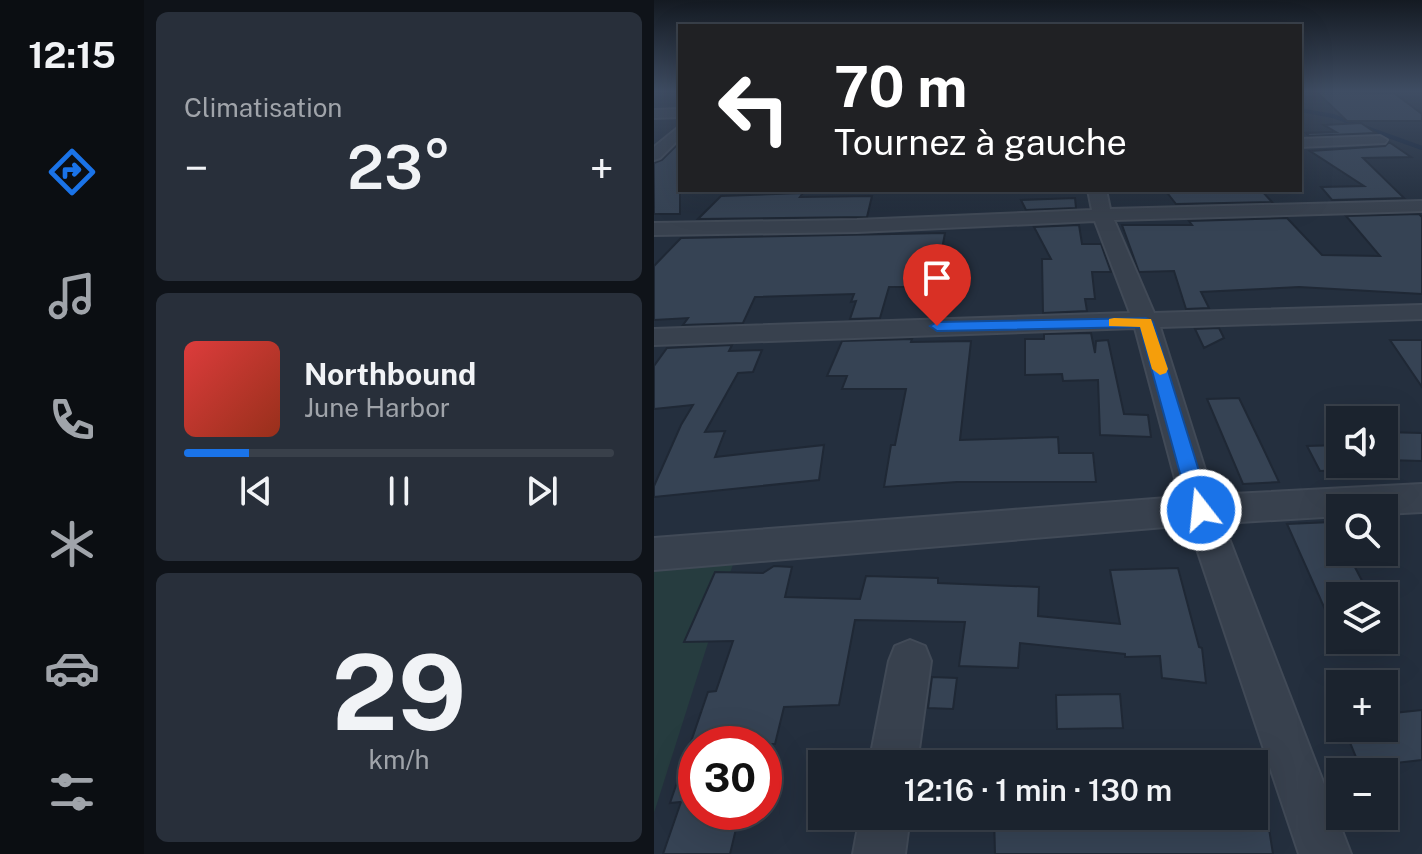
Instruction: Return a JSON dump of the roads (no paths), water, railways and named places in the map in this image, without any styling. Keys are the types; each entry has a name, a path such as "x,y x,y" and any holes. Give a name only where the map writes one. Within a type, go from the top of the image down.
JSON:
{"street":[{"path":"654,157 678,132"},
{"path":"1302,143 1380,140"},
{"path":"654,157 678,159"},
{"path":"654,229 857,226 1099,202 1422,206"},
{"path":"1099,202 1146,322 1201,510 1325,854"},
{"path":"654,337 818,329 1422,312"},
{"path":"654,554 1201,510 1422,498"},
{"path":"895,750 910,661"},
{"path":"879,854 883,830"}],"waterway":[{"path":"1377,132 1422,148"}]}
